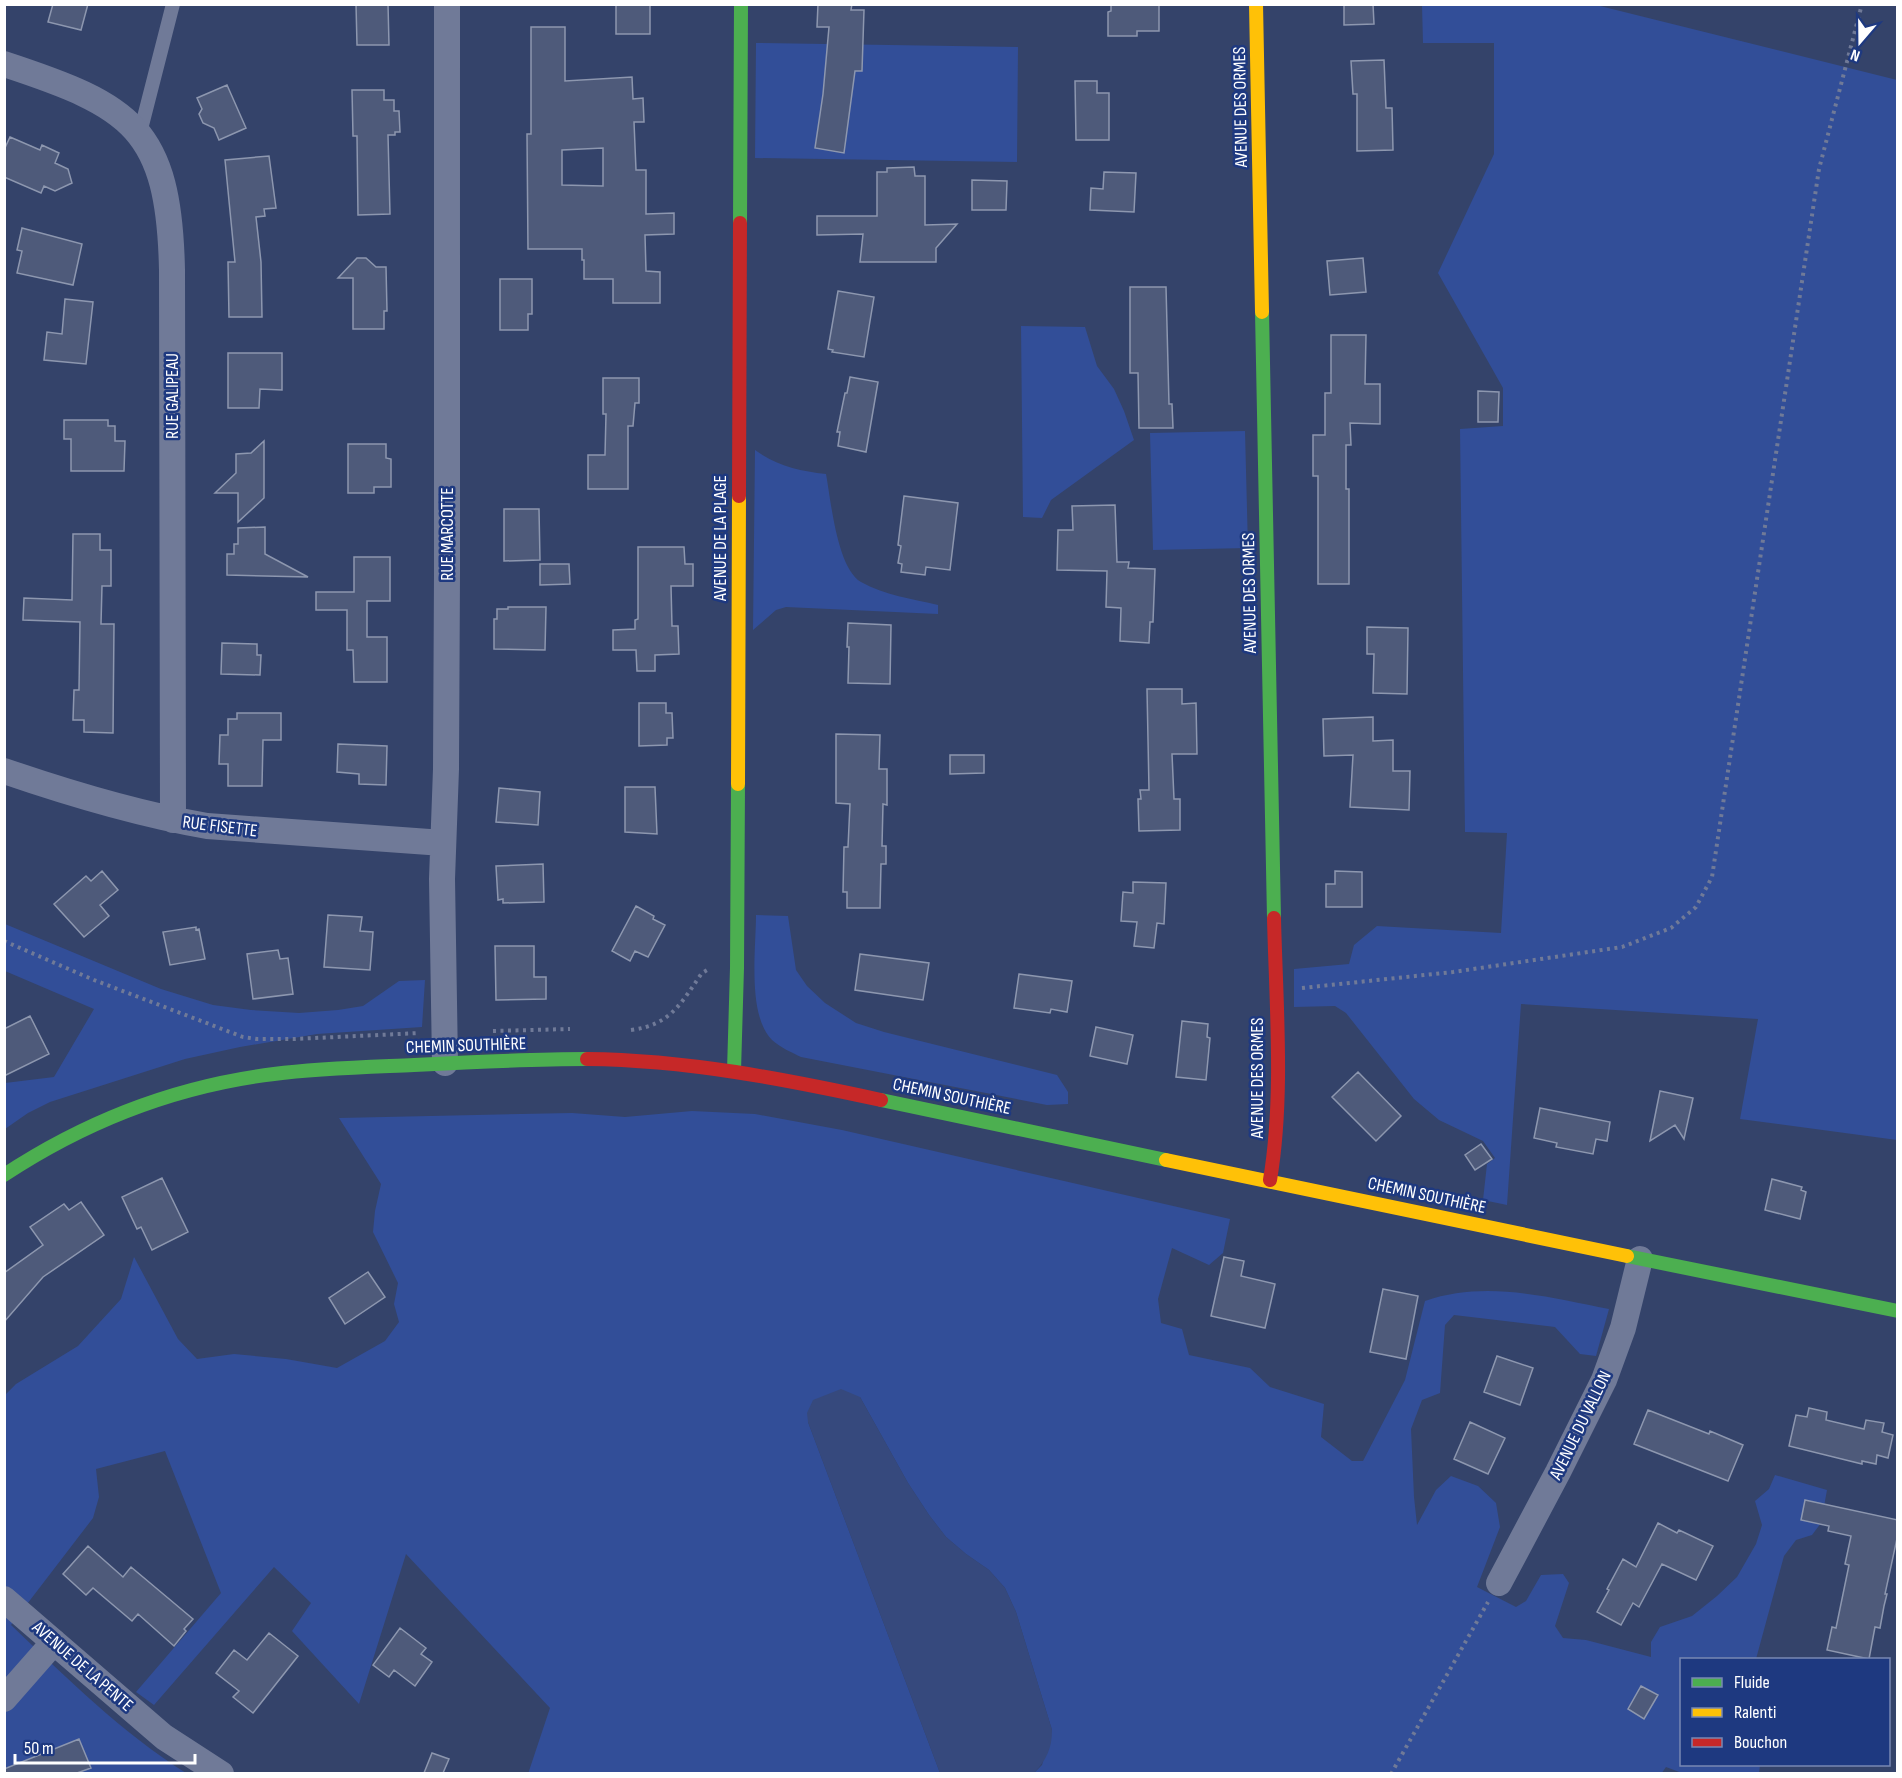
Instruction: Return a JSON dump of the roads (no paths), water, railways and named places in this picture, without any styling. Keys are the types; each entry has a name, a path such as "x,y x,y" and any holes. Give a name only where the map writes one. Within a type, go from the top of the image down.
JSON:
{"street":[{"name":"RUE MARCOTTE","path":"445,1063 443,843 446,769 447,574 447,4"},
{"name":"AVENUE DE LA PLAGE","path":"734,1071 737,968 741,4"},
{"name":"AVENUE DES ORMES","path":"1256,4 1278,1126 1270,1180"},
{"name":"RUE GALIPEAU","path":"4,64 56,81 95,98 111,108 127,119 140,133 159,169 168,212 171,251 173,820"},
{"name":"RUE FISETTE","path":"4,771 110,805 173,820 243,830 443,843"},
{"name":"CHEMIN SOUTHIÈRE","path":"4,1175 88,1127 128,1110 209,1085 251,1077 293,1072 445,1063 566,1059 662,1062 734,1071 815,1086 1898,1311"},
{"name":"AVENUE DU VALLON","path":"1498,1583 1558,1473 1604,1380 1623,1328 1640,1259"},
{"name":"AVENUE DE LA PENTE","path":"4,1599 164,1737 221,1773"},
{"path":"4,1700 54,1642"}],"lane":[{"path":"140,133 173,4"}]}
